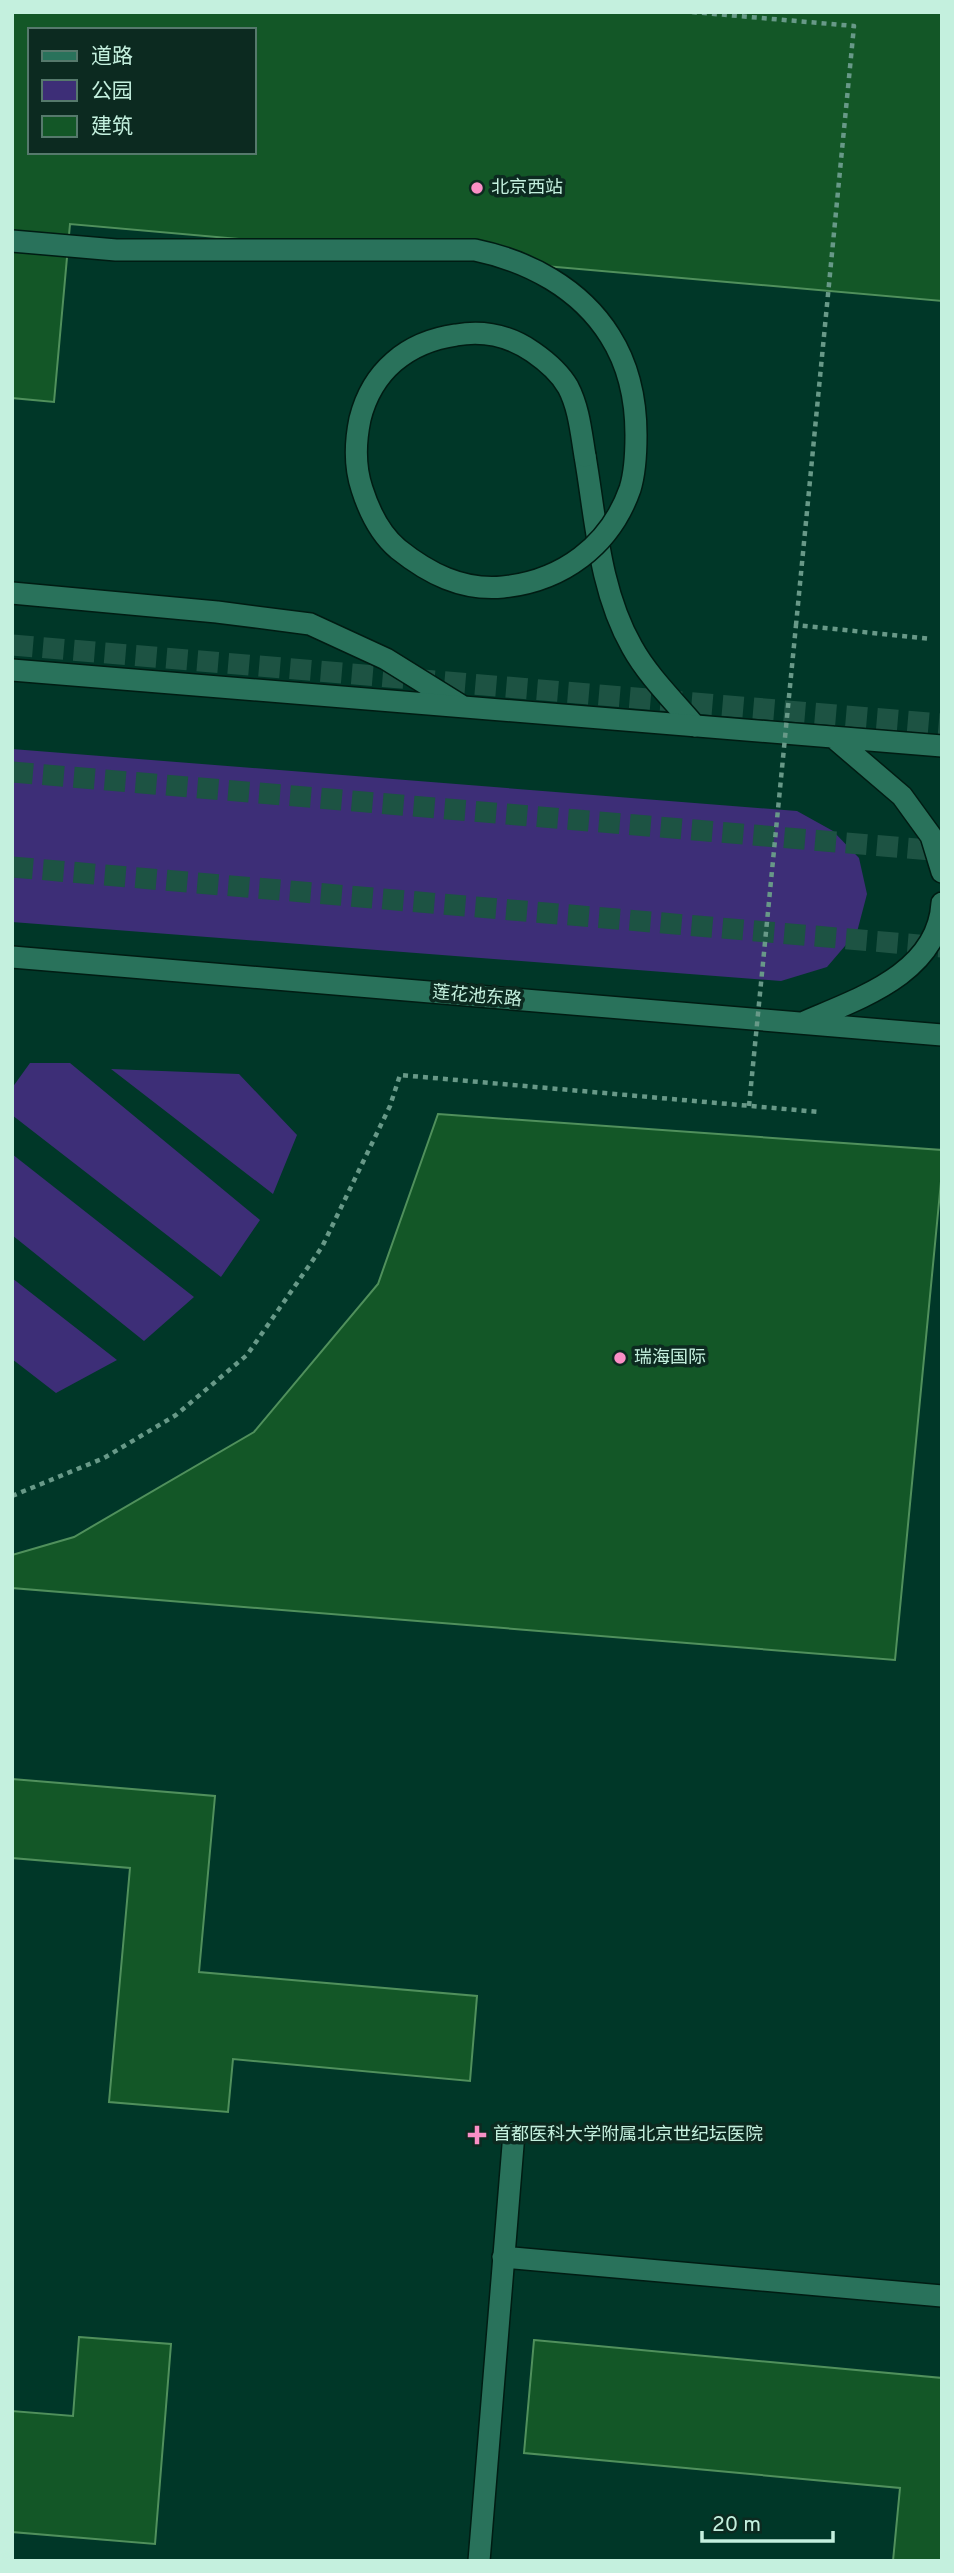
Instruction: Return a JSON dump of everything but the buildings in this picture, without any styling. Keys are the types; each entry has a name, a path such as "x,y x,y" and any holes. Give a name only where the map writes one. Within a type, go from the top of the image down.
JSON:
{"street":[{"path":"12,241 116,250 475,250 503,256 540,272 564,287 581,301 609,334 626,366 636,414 636,451 631,487 619,514 602,537 577,560 549,577 527,584 492,588 466,585 443,578 419,566 392,544 374,520 355,469 356,436 365,400 374,383 393,360 412,347 469,332 498,335 523,345 548,362 567,386 579,416 585,456 608,590 622,627 641,661 695,726"},
{"path":"12,593 217,612 310,624 386,659 460,705"},
{"path":"12,670 833,737 937,743"},
{"path":"833,737 902,796 931,836 942,872"},
{"path":"800,1024 873,992 901,975 921,956 941,918 942,903"},
{"name":"莲花池东路","path":"12,957 942,1035"},
{"path":"479,2561 514,2133"},
{"path":"503,2257 942,2296"}],"path":[{"path":"692,12 854,26 838,217 749,1106"},
{"path":"796,625 930,639"},
{"path":"12,1496 104,1458 176,1415 247,1354 323,1247 390,1107 400,1075 820,1112"}],"green space":[{"path":"12,749 797,811 833,831 859,858 867,894 857,932 827,967 781,981 12,922"},
{"path":"30,1063 70,1063 260,1220 221,1277 12,1115 12,1088"},
{"path":"111,1069 239,1074 297,1135 273,1194"},
{"path":"12,1154 194,1297 144,1341 12,1235"},
{"path":"12,1278 117,1360 56,1393 12,1359"}],"tunnel":[{"path":"12,645 942,724"},
{"path":"12,772 942,851"},
{"path":"12,867 942,947"}],"place":[{"name":"北京西站","path":"477,188"},
{"name":"瑞海国际","path":"620,1358"},
{"name":"首都医科大学附属北京世纪坛医院","path":"477,2135"}]}
